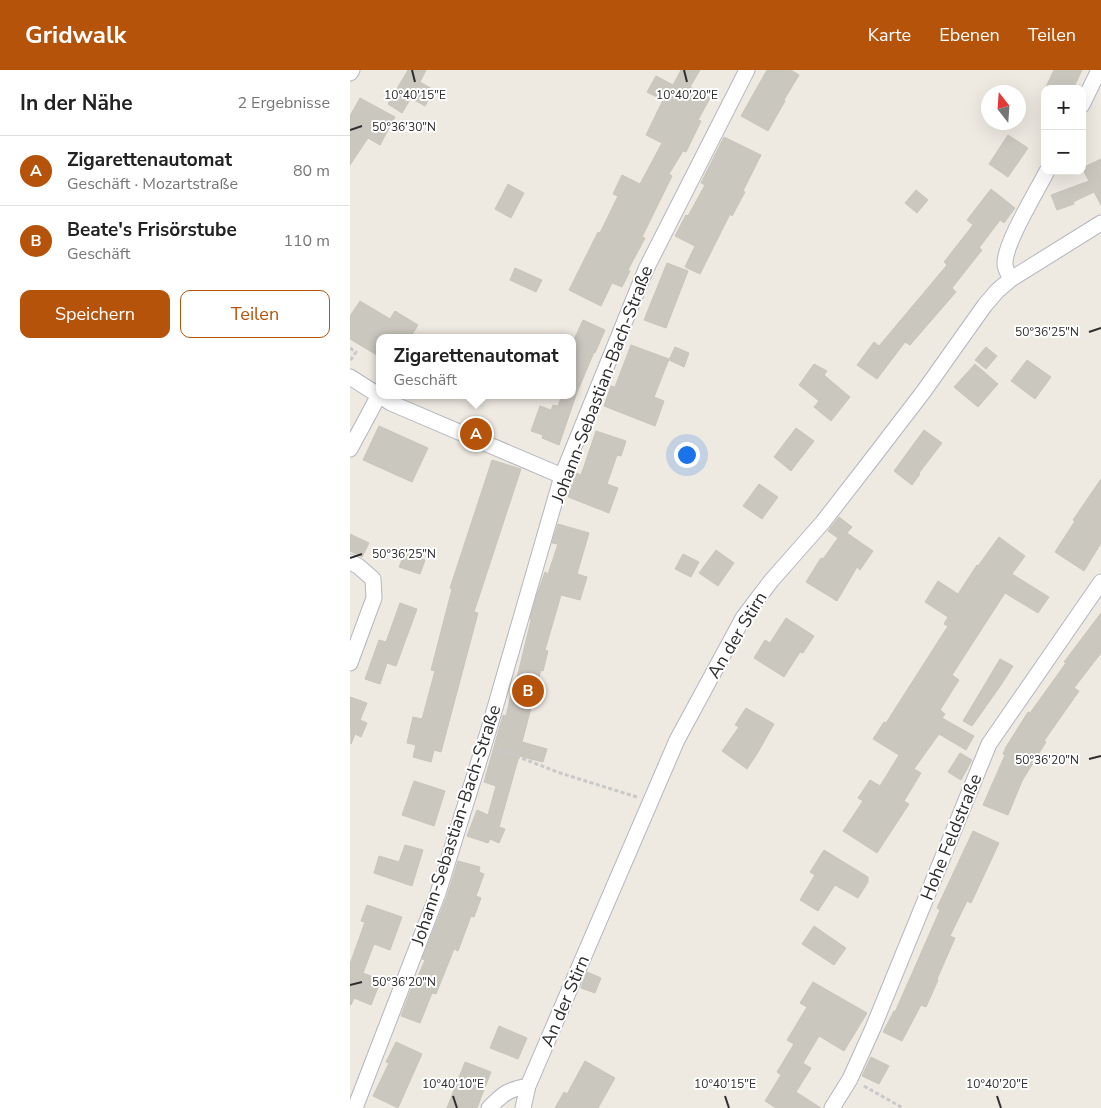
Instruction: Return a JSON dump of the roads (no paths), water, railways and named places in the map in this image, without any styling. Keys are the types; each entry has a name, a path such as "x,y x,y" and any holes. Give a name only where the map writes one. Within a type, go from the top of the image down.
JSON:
{"street":[{"name":"Johann-Sebastian-Bach-Straße","path":"354,1108 438,893 488,732 562,476 646,268 747,70"},
{"path":"1086,97 1099,70"},
{"path":"1011,279 1005,265 1008,246 1045,175"},
{"name":"An der Stirn","path":"523,1108 528,1086 677,740 743,618 771,581 823,522 898,426 997,291 1011,279 1101,223"},
{"path":"350,377 376,393"},
{"path":"350,449 377,399"},
{"path":"385,399 562,476"},
{"path":"350,562 358,566 373,579 374,598 350,662"},
{"name":"Hohe Feldstraße","path":"832,1108 850,1079 873,1028 989,744 1101,582"},
{"path":"489,1108 502,1095 513,1089 528,1086"}],"place":[{"name":"Zigarettenautomat","path":"476,434"},
{"name":"Beate's Frisörstube","path":"528,691"}]}
